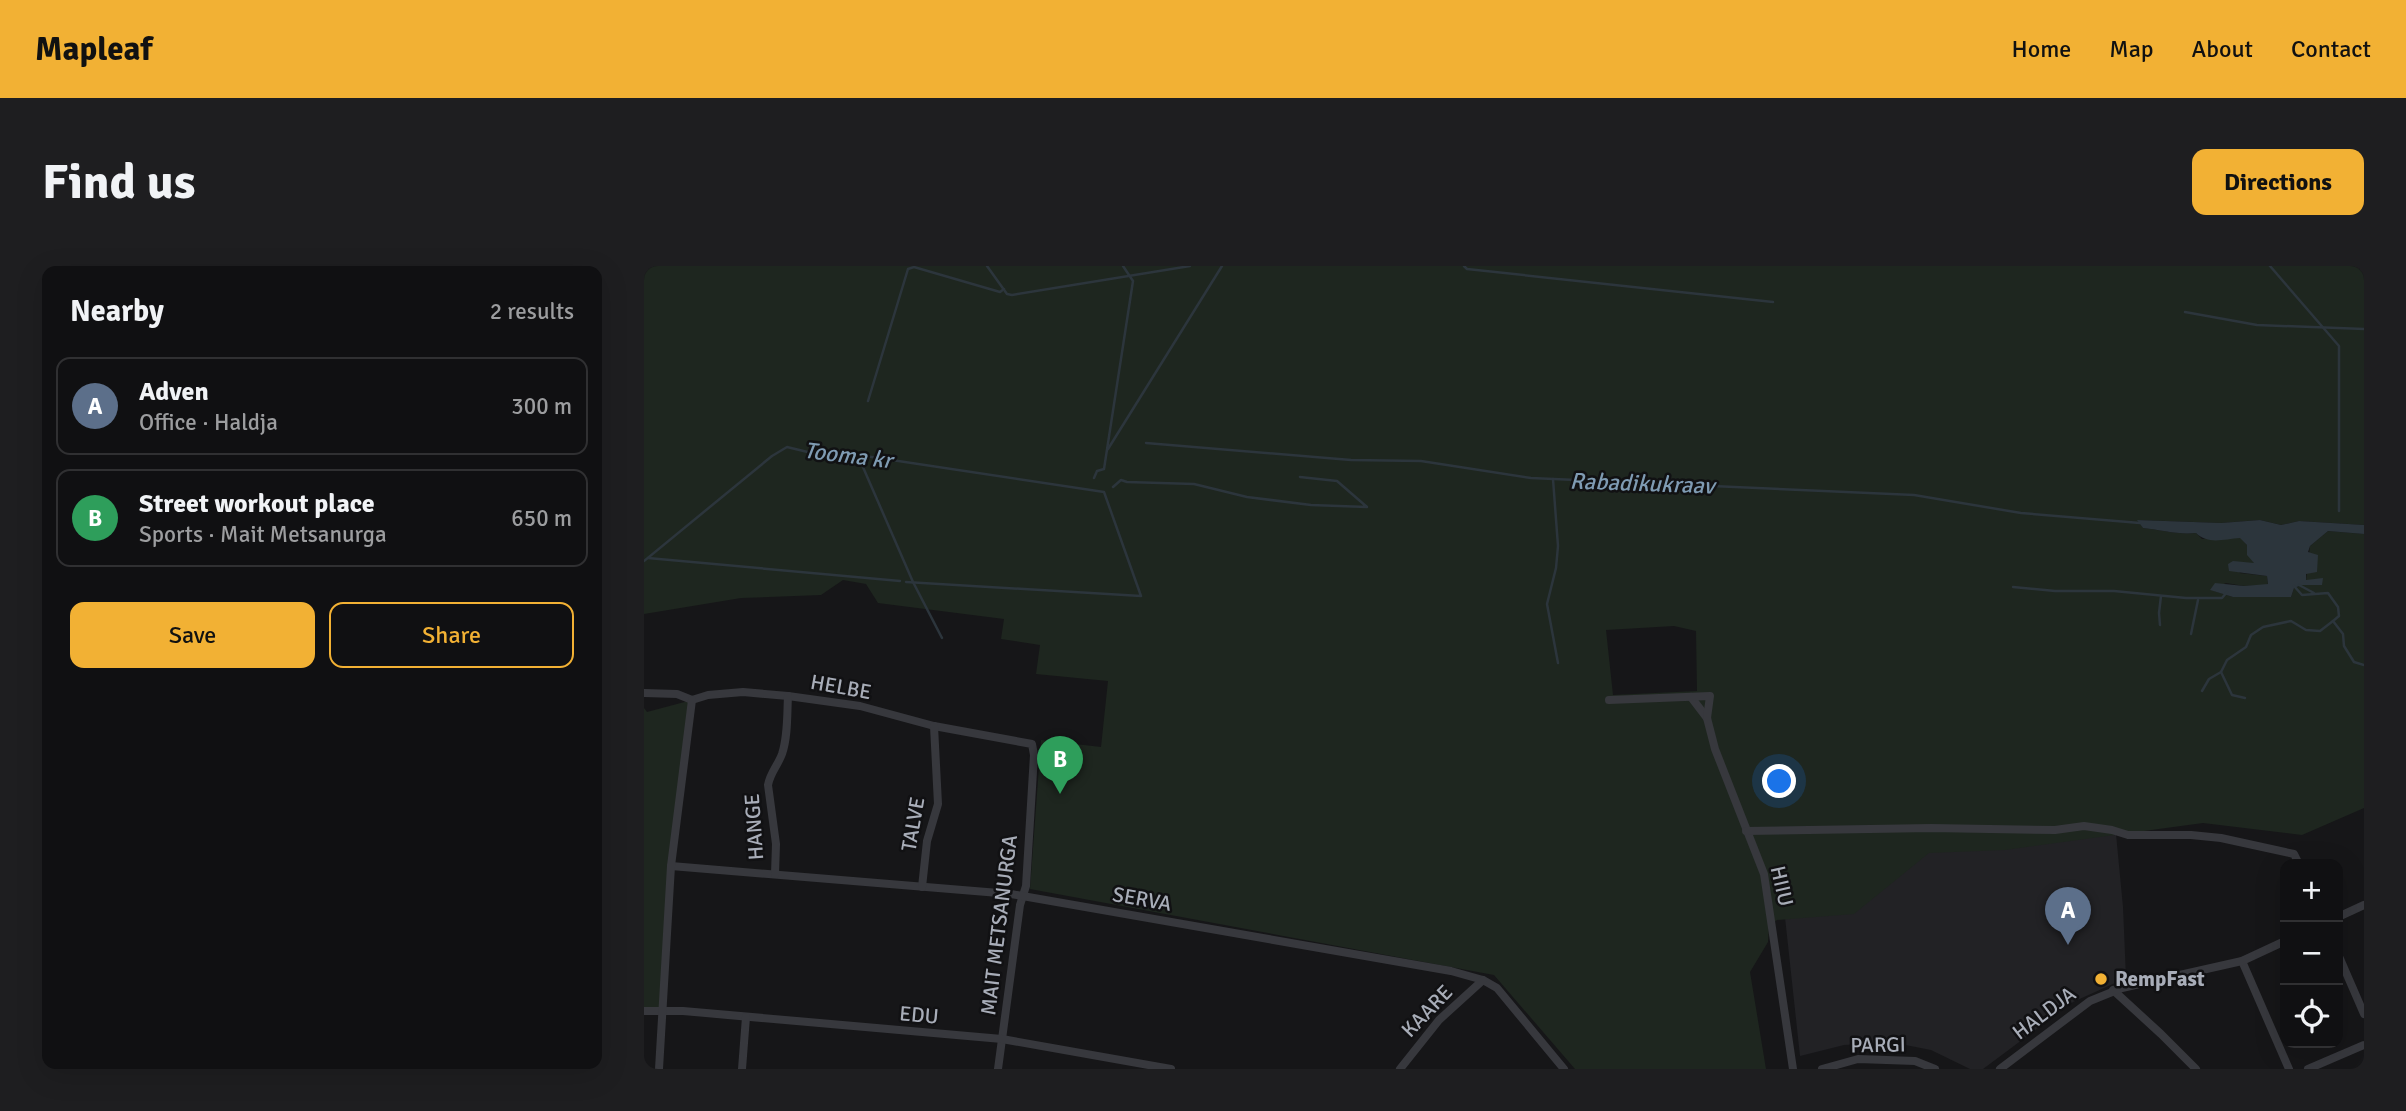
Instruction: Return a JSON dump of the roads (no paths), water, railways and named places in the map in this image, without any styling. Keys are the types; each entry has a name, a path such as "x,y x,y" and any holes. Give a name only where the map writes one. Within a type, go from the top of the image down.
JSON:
{"street":[{"name":"HELBE","path":"644,693 677,694 692,699 743,692 788,696 860,706 934,726 1032,744"},
{"name":"HANGE","path":"775,874 776,844 768,785 770,776 782,756 788,696"},
{"name":"HIIU","path":"1690,697 1710,696 1707,718 1715,749 1764,874 1793,1069"},
{"path":"1609,700 1690,697"},
{"name":"HIIU","path":"1690,697 1707,718"},
{"path":"659,1069 671,866 692,699"},
{"name":"TALVE","path":"922,887 927,841 938,804 934,726"},
{"name":"MAIT METSANURGA","path":"999,1069 1026,886 1034,755 1032,744"},
{"path":"1746,831 1931,828 2056,830 2084,826 2128,835 2221,838 2294,854 2296,859"},
{"name":"SERVA","path":"671,866 1023,896 1451,971 1497,988 1564,1069"},
{"path":"2343,915 2364,905"},
{"name":"HALDJA","path":"2000,1069 2090,1000 2113,990 2242,961 2280,943"},
{"path":"2242,961 2290,1069"},
{"path":"2343,966 2364,1014"},
{"name":"KAARE","path":"1400,1069 1439,1020 1483,981"},
{"path":"2113,990 2196,1069"},
{"name":"EDU","path":"644,1011 682,1011 1002,1039 1171,1069"},
{"path":"742,1069 746,1017"},
{"path":"2308,1069 2364,1045"},
{"name":"PARGI","path":"1822,1069 1858,1059 1915,1061 1935,1069"}],"waterway":[{"path":"987,266 1007,294 1012,295 1190,266"},
{"name":"Tooma kr","path":"1094,478 1097,471 1104,469 1133,281 1123,266"},
{"path":"1108,449 1222,266"},
{"path":"1464,266 1467,269 1773,302"},
{"path":"2270,266 2339,346 2339,511"},
{"path":"868,401 908,269 914,267 1000,292 1004,289"},
{"path":"2185,312 2257,325 2364,329"},
{"name":"Rabadikukraav","path":"1146,443 1351,460 1421,461 1531,478 1914,495 2021,513 2140,523"},
{"name":"Tooma kr","path":"644,561 772,456 787,447 824,456 838,453 859,458 865,456 1104,492 1141,596 906,582"},
{"path":"859,458 913,582 942,638"},
{"path":"1113,487 1121,480 1194,484 1247,497 1311,505 1367,507 1337,481 1300,477"},
{"path":"1553,479 1558,546 1556,568 1547,604 1558,663"},
{"path":"648,558 900,581"},
{"path":"2299,585 2314,593"},
{"path":"2294,586 2302,595 2328,593 2338,607 2339,616 2333,621 2343,634 2344,646 2354,662 2364,665"},
{"path":"2013,587 2055,591 2114,591 2186,598 2222,598 2227,592"},
{"path":"2160,625 2161,596"},
{"path":"2191,634 2198,600"},
{"path":"2202,691 2209,679 2221,672 2227,660 2246,647 2251,635 2263,627 2291,621 2306,630 2320,631 2333,621"},
{"path":"2221,672 2232,695 2245,698"}],"place":[{"name":"Street workout place","path":"1060,794"},
{"name":"Adven","path":"2068,945"},
{"name":"RempFast","path":"2101,979"}]}
